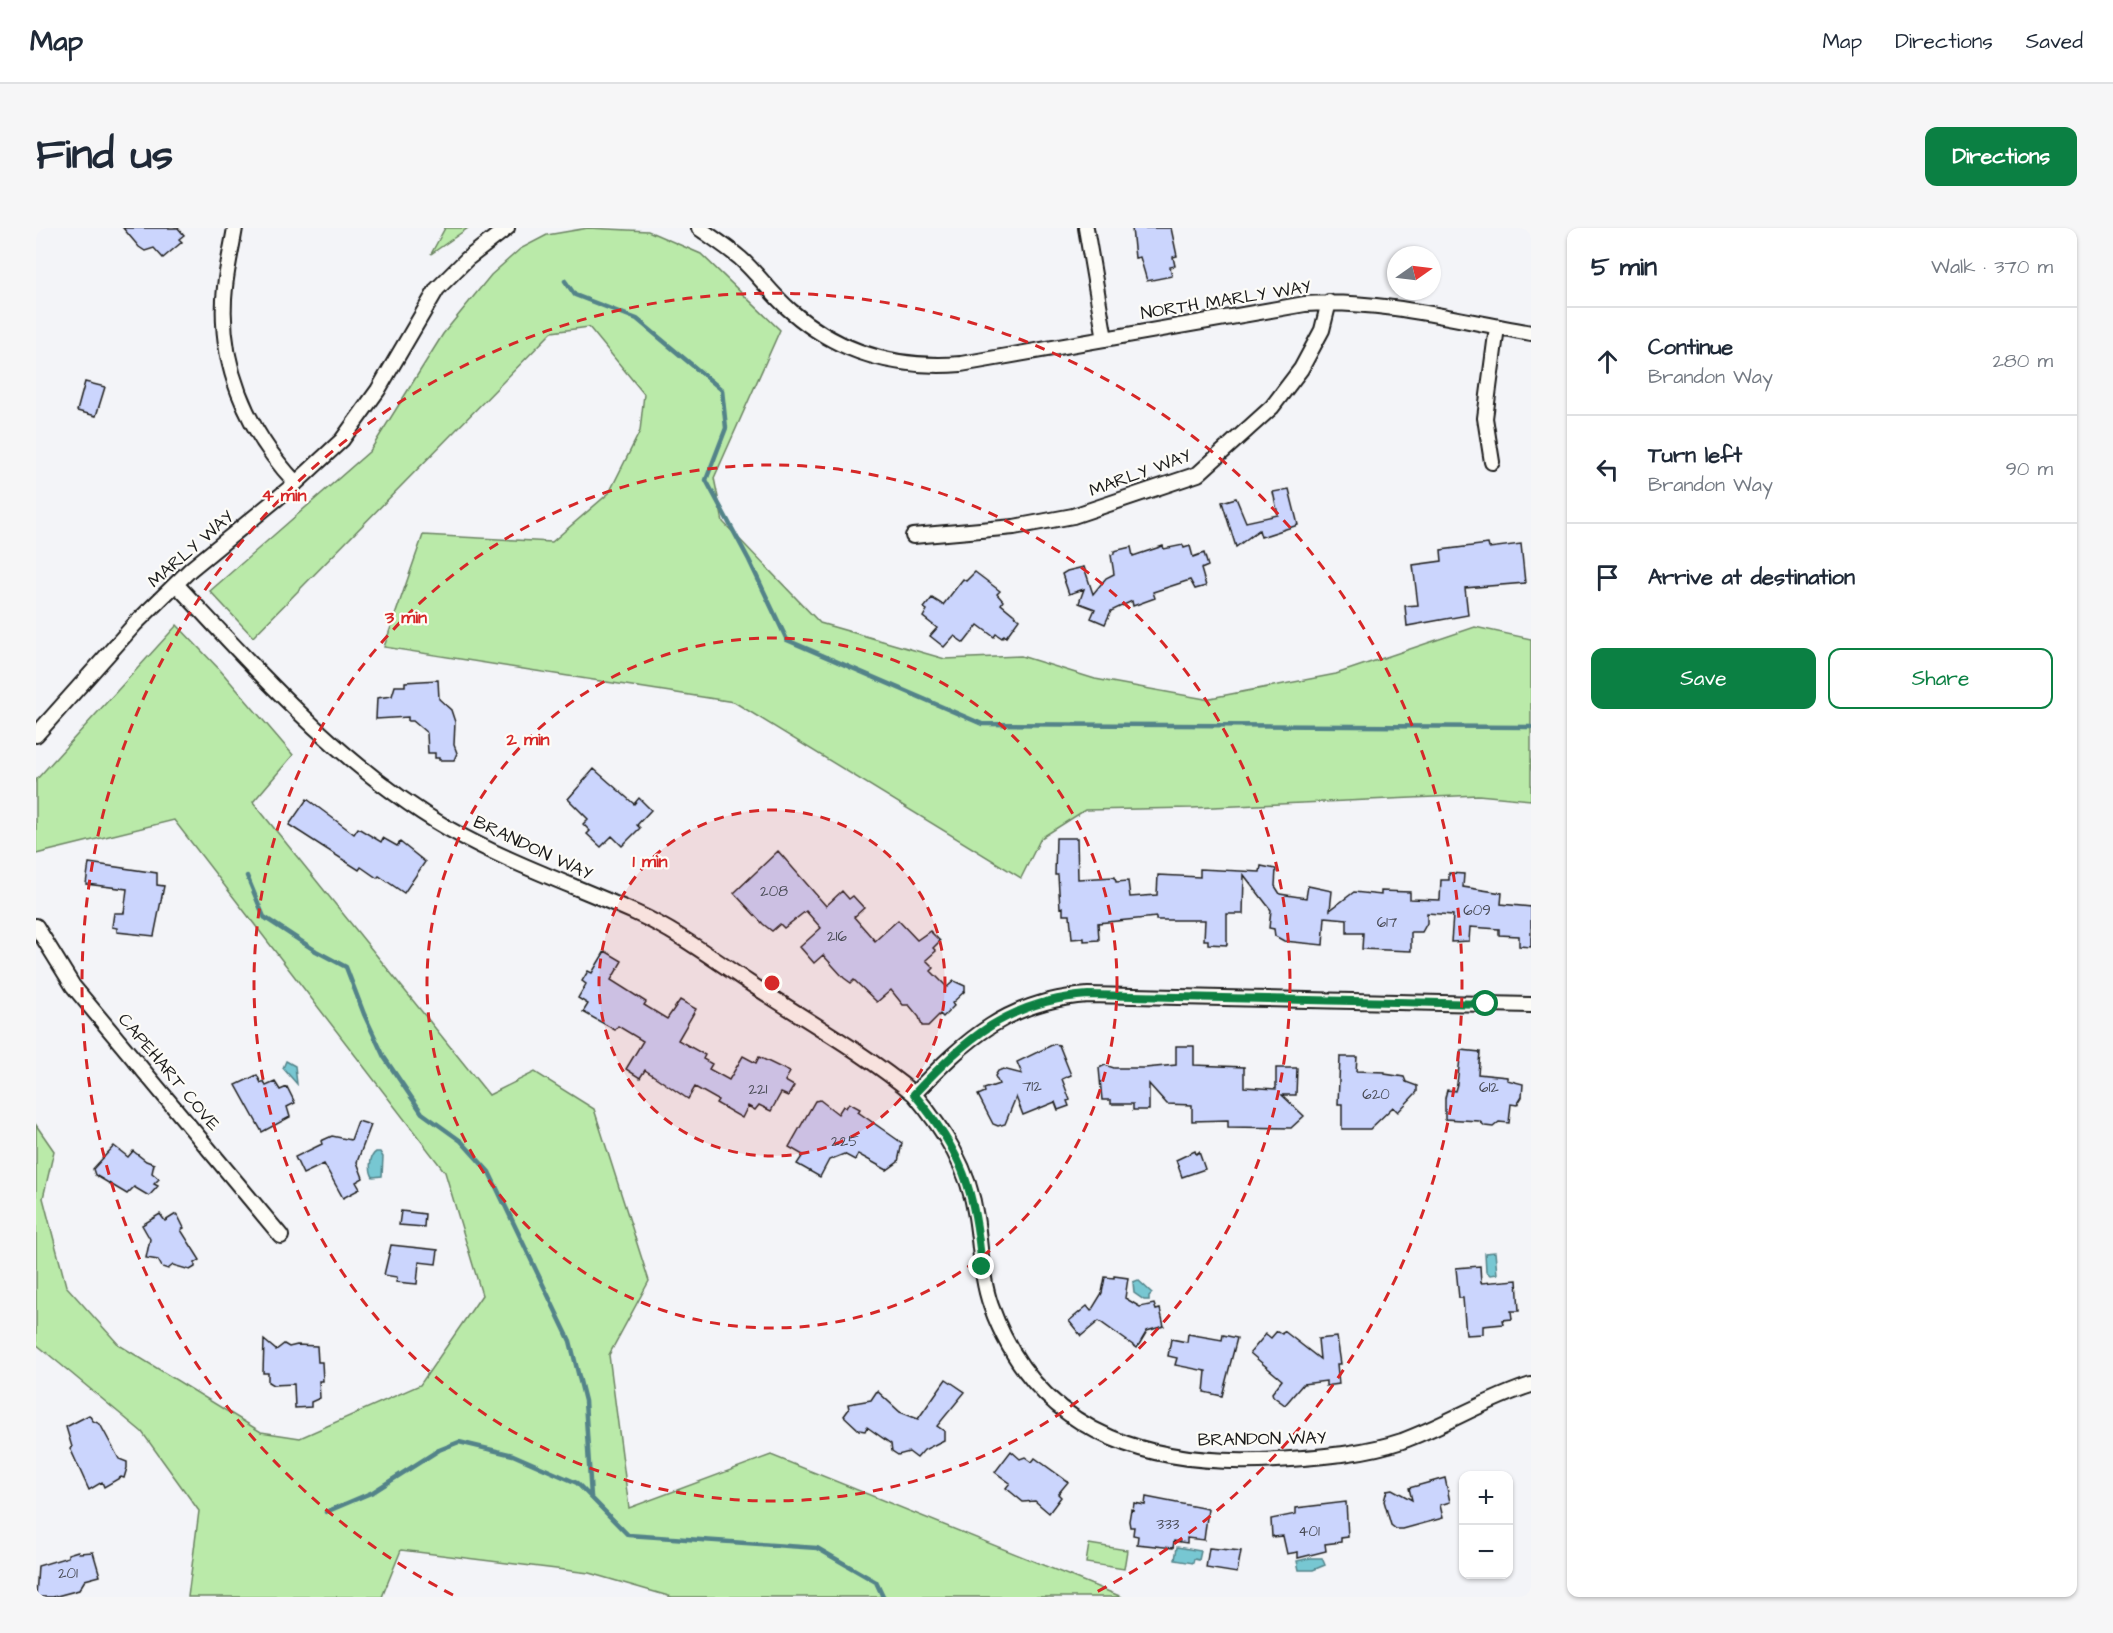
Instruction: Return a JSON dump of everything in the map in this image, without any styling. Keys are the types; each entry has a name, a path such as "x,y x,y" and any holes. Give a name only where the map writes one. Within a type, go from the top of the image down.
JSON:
{"street":[{"path":"235,228 225,286 224,319 227,352 235,384 247,414 263,443 296,483"},
{"name":"MARLY WAY","path":"36,735 135,624 176,584 296,483 342,440 378,390 437,289 467,259 507,228"},
{"path":"699,228 740,258 774,296 804,322 847,347 892,362 931,366 961,364 1105,339 1086,228"},
{"name":"MARLY WAY","path":"913,536 1014,527 1074,516 1198,474 1272,407 1301,369 1322,330 1329,302"},
{"name":"NORTH MARLY WAY","path":"1105,339 1305,304 1329,302 1359,304 1531,333"},
{"path":"1492,462 1485,418 1497,327"},
{"name":"BRANDON WAY","path":"176,584 289,704 392,792 450,829 543,876 638,914 672,933 863,1055 914,1094 947,1137 963,1168 975,1211 982,1267 991,1306 1011,1349 1037,1386 1068,1416 1103,1436 1165,1455 1207,1462 1279,1460 1351,1454 1402,1441 1502,1395 1531,1385"},
{"name":"CAPEHART COVE","path":"36,926 73,986 281,1236"},
{"path":"914,1094 966,1042 991,1024 1028,1006 1063,997 1088,995 1531,1005"}],"green space":[{"path":"445,228 468,228 431,254"},
{"path":"588,228 648,231 701,254 780,330 714,478 723,522 820,623 945,659 1021,656 1095,679 1205,699 1336,674 1475,627 1531,639 1531,800 1478,795 1192,808 1085,810 1041,838 1021,878 734,702 384,647 423,535 552,542 609,493 640,431 644,394 589,327 552,332 253,637 210,591 370,451 443,334 491,275 520,249 547,235"},
{"path":"177,625 220,670 293,755 253,802 489,1095 535,1072 594,1109 649,1281 609,1355 629,1508 771,1455 1122,1597 672,1597 589,1573 401,1550 382,1597 188,1597 199,1511 142,1432 36,1344 36,1125 54,1151 43,1198 66,1286 119,1345 261,1432 300,1438 420,1385 482,1295 445,1172 174,820 36,854 36,780"},
{"path":"1089,1544 1127,1550 1124,1569 1086,1563"}],"water":[{"path":"286,1061 295,1066 297,1084 283,1068"},
{"path":"376,1152 380,1152 383,1157 382,1176 373,1177 370,1164"},
{"path":"1495,1252 1497,1274 1490,1275 1486,1271 1485,1253"},
{"path":"1138,1280 1152,1293 1149,1300 1144,1300 1134,1293 1133,1282"},
{"path":"1177,1547 1201,1551 1199,1560 1194,1559 1193,1563 1175,1560"},
{"path":"1322,1558 1325,1565 1313,1570 1299,1570 1297,1561"}],"building":[{"path":"123,228 178,228 184,235 179,239 182,242 163,258 154,248 145,251 139,247"},
{"path":"1132,228 1171,228 1177,256 1173,257 1175,266 1170,267 1172,276 1147,281 1140,257 1135,258"},
{"path":"85,382 105,387 96,416 77,411"},
{"path":"1289,489 1298,525 1261,537 1259,530 1236,547 1222,502 1236,498 1246,522 1278,515 1273,492"},
{"path":"1488,544 1489,548 1521,544 1525,583 1465,588 1468,615 1407,626 1405,606 1418,605 1413,565 1442,561 1441,550"},
{"path":"1183,545 1184,548 1190,546 1193,557 1204,553 1208,566 1201,569 1206,586 1195,589 1190,580 1153,592 1155,598 1133,606 1132,601 1111,611 1105,624 1091,618 1095,609 1079,603 1084,589 1069,594 1062,574 1084,567 1093,594 1106,578 1114,574 1111,555 1114,551 1131,547 1133,556 1163,546 1164,549"},
{"path":"975,572 1000,591 997,594 1003,601 1001,604 1019,619 1006,637 1004,635 1002,638 996,634 994,637 978,625 964,643 954,636 944,647 930,636 937,628 923,617 927,610 924,608 932,598 943,605 963,579 966,581"},
{"path":"438,680 439,699 451,710 455,722 454,745 457,753 454,760 439,760 435,758 435,753 428,753 427,733 413,721 408,721 408,717 376,719 377,698 392,696 395,686 405,686 405,682"},
{"path":"594,769 634,804 639,798 651,810 637,825 640,828 622,846 612,836 601,847 587,834 590,831 583,824 588,819 568,799"},
{"path":"307,799 354,834 358,828 381,842 383,838 397,846 400,842 425,862 404,893 379,876 377,878 361,867 359,870 289,825"},
{"path":"1056,838 1077,838 1078,879 1115,877 1116,882 1128,881 1130,897 1157,895 1158,875 1200,877 1200,869 1260,872 1261,866 1276,869 1275,886 1280,894 1306,898 1308,886 1332,891 1330,910 1354,892 1381,895 1381,891 1410,892 1410,899 1440,900 1441,880 1449,880 1449,873 1464,874 1463,887 1502,893 1501,904 1531,907 1531,947 1519,946 1519,936 1499,935 1499,929 1470,927 1469,941 1451,942 1453,915 1427,913 1427,923 1422,932 1411,932 1411,951 1362,949 1363,933 1347,933 1347,919 1325,917 1323,945 1284,941 1275,936 1274,929 1269,928 1271,910 1244,875 1243,914 1227,914 1227,945 1208,944 1208,940 1204,940 1205,920 1156,920 1156,917 1098,923 1099,940 1072,939 1070,915 1063,915 1063,907 1060,908 1058,875 1055,875"},
{"path":"778,851 826,906 842,891 849,899 853,896 864,908 854,917 875,941 898,920 917,940 930,931 940,941 933,948 936,951 926,960 934,968 931,971 947,987 954,981 965,986 965,991 952,1003 954,1006 943,1017 940,1014 928,1026 922,1026 919,1017 909,1005 903,1005 891,990 877,1002 854,980 851,983 844,978 823,955 814,963 800,947 821,928 806,911 784,928 780,924 772,931 763,924 734,893"},
{"path":"89,863 157,873 157,885 164,886 154,936 117,932 117,928 112,927 114,913 124,913 127,889 86,884"},
{"path":"605,951 622,961 611,980 646,1002 644,1005 667,1019 680,1000 696,1009 678,1040 705,1055 703,1059 712,1064 709,1069 729,1080 743,1056 756,1063 759,1057 790,1072 785,1081 794,1086 788,1096 781,1093 771,1111 759,1105 755,1110 748,1106 742,1118 716,1103 718,1100 695,1087 688,1099 645,1070 640,1078 626,1069 643,1041 618,1026 615,1030 583,1012 588,1004 578,998 586,984 582,981 588,971 592,973"},
{"path":"1054,1044 1059,1045 1071,1075 1062,1079 1070,1100 1067,1101 1069,1106 1058,1110 1055,1102 1023,1115 1016,1097 1005,1124 998,1126 993,1124 978,1095 985,1092 984,1089 999,1084 995,1076 998,1071 1003,1069 1022,1074 1017,1062"},
{"path":"1176,1046 1194,1046 1194,1065 1244,1067 1244,1087 1276,1089 1276,1068 1297,1068 1296,1095 1282,1095 1304,1116 1291,1128 1228,1127 1228,1120 1192,1121 1192,1105 1167,1104 1149,1084 1149,1110 1133,1110 1133,1104 1111,1104 1111,1100 1102,1100 1099,1068 1105,1065 1114,1068 1145,1068 1176,1065"},
{"path":"1461,1050 1480,1052 1478,1074 1507,1077 1507,1080 1523,1084 1522,1097 1517,1105 1511,1104 1509,1123 1499,1122 1493,1127 1485,1126 1479,1121 1445,1119 1445,1098 1447,1090 1455,1091"},
{"path":"1340,1057 1357,1057 1356,1071 1385,1072 1385,1074 1404,1077 1406,1082 1417,1086 1417,1092 1398,1112 1393,1107 1370,1129 1342,1129 1342,1104 1338,1104"},
{"path":"257,1075 261,1083 264,1081 266,1086 275,1082 280,1090 287,1087 295,1103 287,1107 290,1117 262,1132 236,1085"},
{"path":"820,1100 838,1114 843,1106 846,1108 849,1103 860,1109 858,1112 902,1143 898,1162 887,1170 858,1154 855,1160 844,1154 829,1160 820,1177 797,1164 803,1155 789,1147 815,1101"},
{"path":"358,1121 371,1125 357,1162 363,1178 356,1182 360,1189 343,1198 324,1164 303,1174 295,1157 322,1144 321,1141 332,1136 351,1140"},
{"path":"114,1146 128,1157 133,1151 154,1164 152,1173 159,1179 154,1184 158,1186 149,1196 134,1187 127,1194 95,1175 93,1169"},
{"path":"1195,1151 1196,1154 1199,1152 1205,1169 1182,1177 1176,1160"},
{"path":"401,1211 425,1214 424,1227 399,1225"},
{"path":"160,1214 165,1221 176,1214 178,1216 184,1228 181,1230 200,1260 190,1270 173,1265 168,1269 162,1267 158,1260 146,1258 150,1239 142,1225"},
{"path":"391,1245 438,1250 436,1264 419,1262 417,1284 396,1282 397,1277 384,1275"},
{"path":"1480,1266 1481,1283 1517,1280 1519,1311 1511,1311 1512,1319 1502,1320 1503,1324 1483,1326 1483,1334 1466,1335 1463,1298 1459,1298 1456,1268"},
{"path":"1114,1276 1128,1278 1125,1298 1140,1307 1154,1304 1156,1310 1160,1309 1164,1326 1147,1331 1137,1348 1099,1321 1081,1336 1069,1321 1087,1306 1091,1311 1102,1293 1105,1277 1114,1278"},
{"path":"1277,1331 1282,1334 1284,1331 1320,1359 1318,1339 1337,1337 1341,1364 1337,1364 1339,1384 1326,1386 1326,1381 1303,1384 1285,1405 1273,1396 1272,1393 1282,1380 1250,1353 1266,1334 1271,1338"},
{"path":"1188,1334 1222,1340 1223,1335 1237,1338 1222,1396 1204,1392 1206,1371 1175,1365 1177,1358 1168,1356 1171,1339 1187,1342"},
{"path":"264,1340 276,1350 284,1344 289,1347 317,1346 318,1362 322,1362 323,1381 319,1381 320,1398 311,1402 311,1407 295,1408 294,1384 273,1385 268,1382 268,1373 263,1373"},
{"path":"946,1379 965,1392 937,1426 944,1431 944,1440 924,1450 917,1458 909,1452 898,1455 892,1451 891,1444 867,1427 865,1431 859,1430 844,1416 849,1409 848,1404 871,1400 877,1391 900,1412 918,1419"},
{"path":"89,1415 93,1421 100,1424 119,1459 127,1462 127,1468 124,1478 121,1477 104,1487 102,1482 89,1490 70,1448 72,1447 66,1427"},
{"path":"1011,1451 1020,1459 1025,1457 1032,1462 1035,1458 1068,1482 1058,1494 1061,1497 1049,1513 1035,1501 1023,1502 1006,1488 1010,1483 995,1472"},
{"path":"1445,1478 1450,1502 1440,1505 1443,1518 1403,1529 1396,1529 1391,1525 1384,1501 1387,1490 1392,1489 1412,1500 1409,1488"},
{"path":"1146,1497 1208,1509 1204,1540 1187,1538 1187,1543 1174,1541 1173,1548 1137,1544 1138,1536 1133,1535 1134,1527 1130,1527 1131,1509 1133,1510 1134,1503 1145,1505"},
{"path":"1346,1502 1348,1537 1341,1538 1341,1542 1325,1544 1326,1551 1298,1558 1298,1552 1287,1554 1283,1536 1272,1537 1271,1519 1296,1514 1296,1508"},
{"path":"1209,1548 1241,1551 1237,1573 1206,1568"},
{"path":"78,1551 79,1553 93,1552 100,1576 85,1580 79,1590 53,1597 36,1597 38,1566 68,1557 68,1554"}],"waterway":[{"path":"565,281 575,295 637,319 722,390 726,428 706,480 749,560 787,640 982,724 1531,727"},
{"path":"247,876 264,917 316,951 346,967 384,1057 422,1113 461,1141 489,1172 570,1341 585,1401 591,1497"},
{"path":"326,1512 373,1492 439,1450 459,1442 513,1455 577,1483 628,1535 817,1548 876,1582 883,1597"}],"route":[{"path":"982,1267 975,1211 963,1168 947,1137 914,1094 966,1042 991,1024 1015,1011 1063,997 1088,995 1486,1004"}]}
